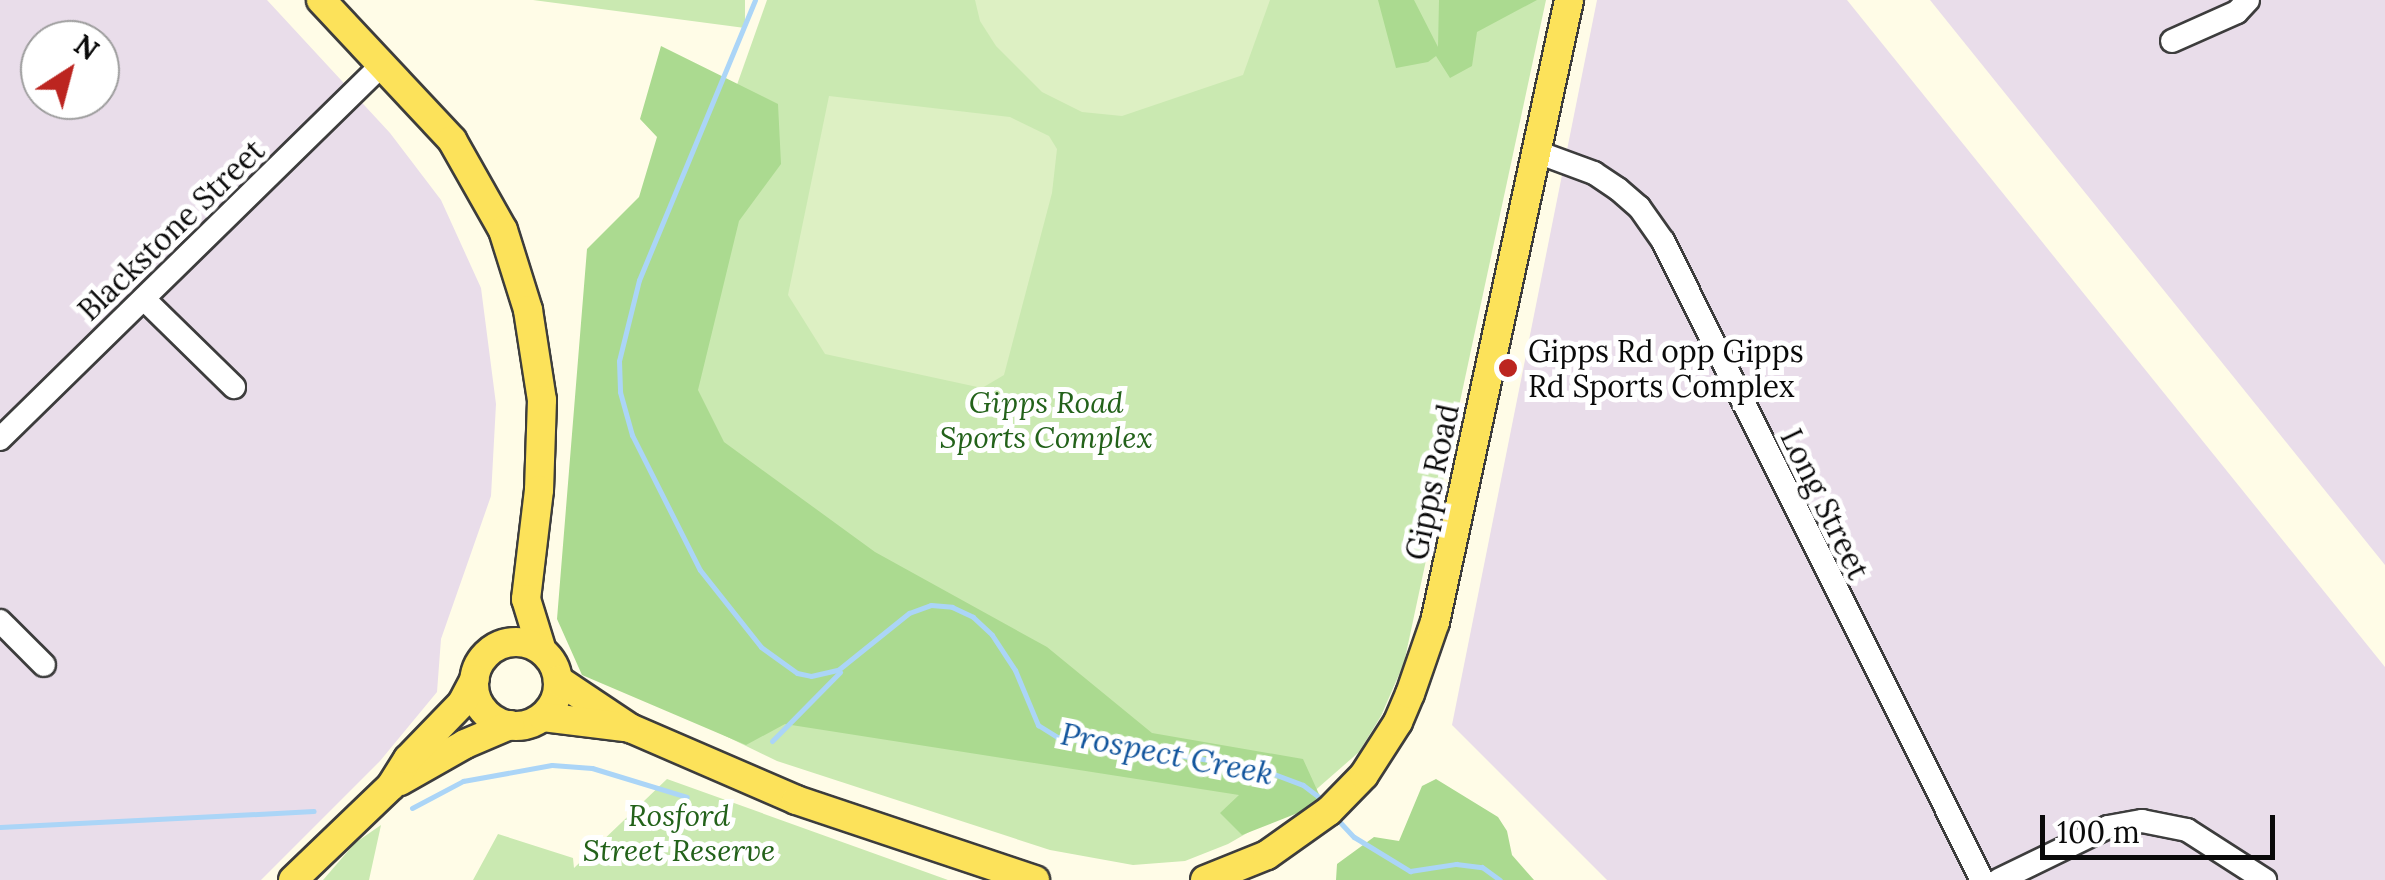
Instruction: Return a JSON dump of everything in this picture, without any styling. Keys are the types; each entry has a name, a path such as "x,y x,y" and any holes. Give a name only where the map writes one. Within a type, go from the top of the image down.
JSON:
{"main road":[{"path":"293,880 391,786 408,759 462,703 480,663 500,646 526,599 540,490 542,400 528,310 503,230 452,140 321,0"},
{"name":"Gipps Road","path":"1205,880 1256,860 1311,826 1349,790 1398,722 1427,651 1570,0"},
{"path":"526,599 542,651 558,680 630,728 796,800 1035,880"},
{"path":"500,646 519,642 542,651"},
{"path":"475,679 483,710 510,725"},
{"path":"391,786 465,744 510,725 532,723 543,717 552,706 558,680"},
{"path":"543,717 630,728"}],"street":[{"path":"2172,41 2237,12 2248,0"},
{"name":"Blackstone Street","path":"0,439 384,64"},
{"name":"Long Street","path":"1537,152 1594,173 1618,189 1640,208 1662,241 1982,880"},
{"path":"144,299 234,387"},
{"path":"0,621 44,665"},
{"path":"1999,880 2108,827 2130,822 2187,830 2264,880"}],"shaded area":[{"path":"0,0 267,0 390,133 441,200 481,288 496,404 491,496 441,639 437,692 380,761 261,880 0,880"},
{"path":"1597,0 1847,0 2385,667 2385,880 1607,880 1452,725"},
{"path":"1930,0 2385,0 2385,565"}],"green space":[{"path":"533,0 745,0 745,28"},
{"name":"Gipps Road Sports Complex","path":"767,0 1546,0 1404,663 1381,716 1359,752 1303,801 1228,844 1185,861 1133,865 1050,850 777,761 590,670 635,373"},
{"path":"975,0 1270,0 1243,75 1122,116 1082,112 1042,92 996,46 980,21"},
{"path":"1378,0 1414,0 1438,47 1439,0 1537,0 1477,32 1472,66 1450,78 1436,56 1428,62 1396,68"},
{"path":"661,46 778,104 781,164 739,221 698,390 724,442 875,552 1047,647 1152,733 1303,759 1323,803 1242,835 1220,813 1239,795 785,724 746,745 582,675 557,619 587,249 639,197 657,137 640,119"},
{"path":"829,96 1010,117 1049,136 1057,149 1052,193 1004,375 982,388 825,354 788,295"},
{"name":"Rosford Street Reserve","path":"667,779 948,880 473,880 498,834 573,858 574,868"},
{"path":"1436,779 1498,817 1507,831 1512,855 1534,880 1336,880 1337,864 1374,837 1399,841 1422,786"},
{"path":"381,825 369,880 323,880 355,843"}],"waterway":[{"name":"Prospect Creek","path":"755,0 639,280 619,361 620,392 632,435 700,570 761,647 797,673 811,676 838,670 909,613 931,605 952,607 973,617 992,635 1015,670 1038,725 1057,737 1255,767 1303,785 1324,801"},
{"path":"772,741 840,672"},
{"path":"412,808 463,781 552,765 592,768 687,797"},
{"path":"0,827 314,811"},
{"name":"Prospect Creek","path":"1336,818 1354,837 1410,871 1456,864 1482,867 1500,880"}],"place":[{"name":"Gipps Rd opp Gipps Rd Sports Complex","path":"1508,368"}]}
